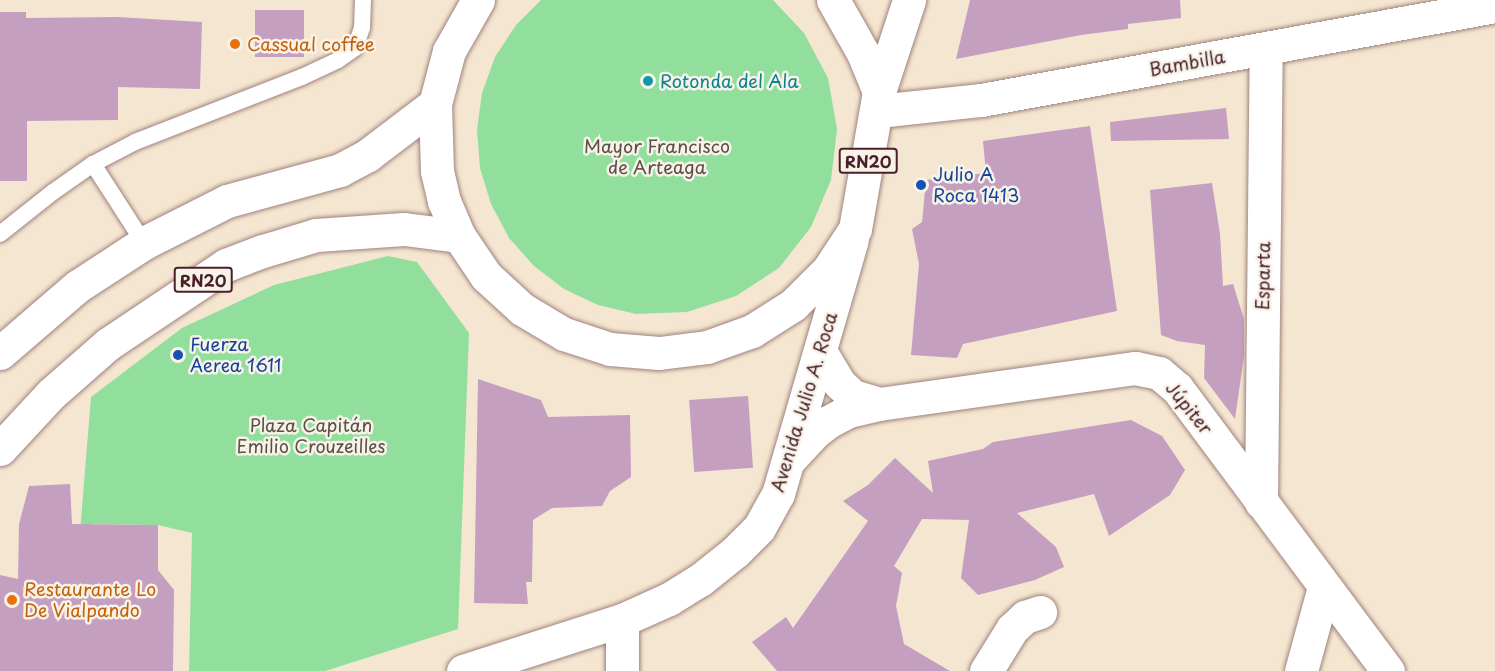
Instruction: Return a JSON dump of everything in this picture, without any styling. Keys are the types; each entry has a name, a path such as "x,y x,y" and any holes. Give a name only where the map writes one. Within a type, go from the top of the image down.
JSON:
{"main road":[{"name":"Avenida Julio A. Roca","path":"478,0 449,51 435,104 436,171 444,201 459,236 486,276 530,314 564,334 610,349 658,353 707,347 753,331 794,305 828,270 855,229"},
{"path":"833,0 863,53 879,101"},
{"name":"Avenida Julio A. Roca","path":"463,671 622,620 669,599 700,580 735,552 764,519 778,494 855,229 879,101 909,0"},
{"name":"Bambilla","path":"879,101 981,100 1495,6"},
{"name":"Esparta","path":"1261,502 1266,49"},
{"path":"0,354 78,286 144,243 227,201 340,170 383,144 435,104"},
{"name":"RN20","path":"0,449 51,394 108,344 226,265 262,250 316,235 404,229 459,236"},
{"name":"Júpiter","path":"820,351 839,383 854,396 879,404"},
{"name":"Júpiter","path":"788,461 815,432 849,411 879,404 1135,368 1159,373 1177,388 1388,671"},
{"path":"1301,671 1324,587"},
{"path":"986,671 1012,629 1025,617 1040,612"},
{"path":"622,620 622,671"}],"lane":[{"path":"0,234 93,164 135,142 302,77 338,60 355,48 362,28 363,0"},
{"path":"93,164 144,243"}],"green space":[{"name":"Mayor Francisco de Arteaga","path":"541,0 773,0 804,33 828,78 837,129 831,180 811,227 779,268 736,296 687,312 636,314 598,305 564,289 534,266 509,238 491,204 480,168 477,130 482,93 495,57 516,25"},
{"name":"Plaza Capitán Emilio Crouzeilles","path":"388,256 417,262 469,333 458,629 325,671 189,671 192,533 158,525 93,524 80,532 91,397 182,328 274,285"}],"building":[{"path":"970,0 1180,0 1181,18 1128,24 1128,29 1081,35 956,59"},
{"path":"255,10 304,10 304,57 255,57"},
{"path":"0,12 26,12 26,18 117,17 202,22 200,89 118,87 118,120 27,121 27,181 0,181"},
{"path":"1226,108 1229,139 1111,141 1110,122"},
{"path":"1090,126 1117,311 963,344 957,358 911,355 919,264 912,229 922,222 926,180 986,173 983,141"},
{"path":"1212,183 1220,234 1223,286 1233,284 1244,319 1244,356 1235,419 1204,378 1205,345 1177,341 1161,335 1150,190"},
{"path":"478,379 541,400 548,417 630,415 631,477 610,491 602,506 552,508 533,520 532,582 526,582 528,604 474,603"},
{"path":"748,396 753,468 694,472 689,400"},
{"path":"1131,420 1162,436 1185,470 1170,495 1109,536 1094,494 1017,513 1056,547 1064,567 1035,580 978,595 961,578 969,520 922,519 894,566 902,573 896,606 904,644 950,671 777,671 752,642 786,617 793,628 868,521 843,501 868,485 895,458 933,493 928,461 983,449 993,442"},
{"path":"70,484 72,524 158,525 158,570 174,590 173,671 0,671 0,575 18,579 19,524 29,486"}],"place":[{"name":"Cassual coffee","path":"235,44"},
{"name":"Rotonda del Ala","path":"648,81"},
{"name":"Julio A Roca 1413","path":"921,185"},
{"name":"Fuerza Aerea 1611","path":"178,355"},
{"name":"Restaurante Lo De Vialpando","path":"12,600"}]}
